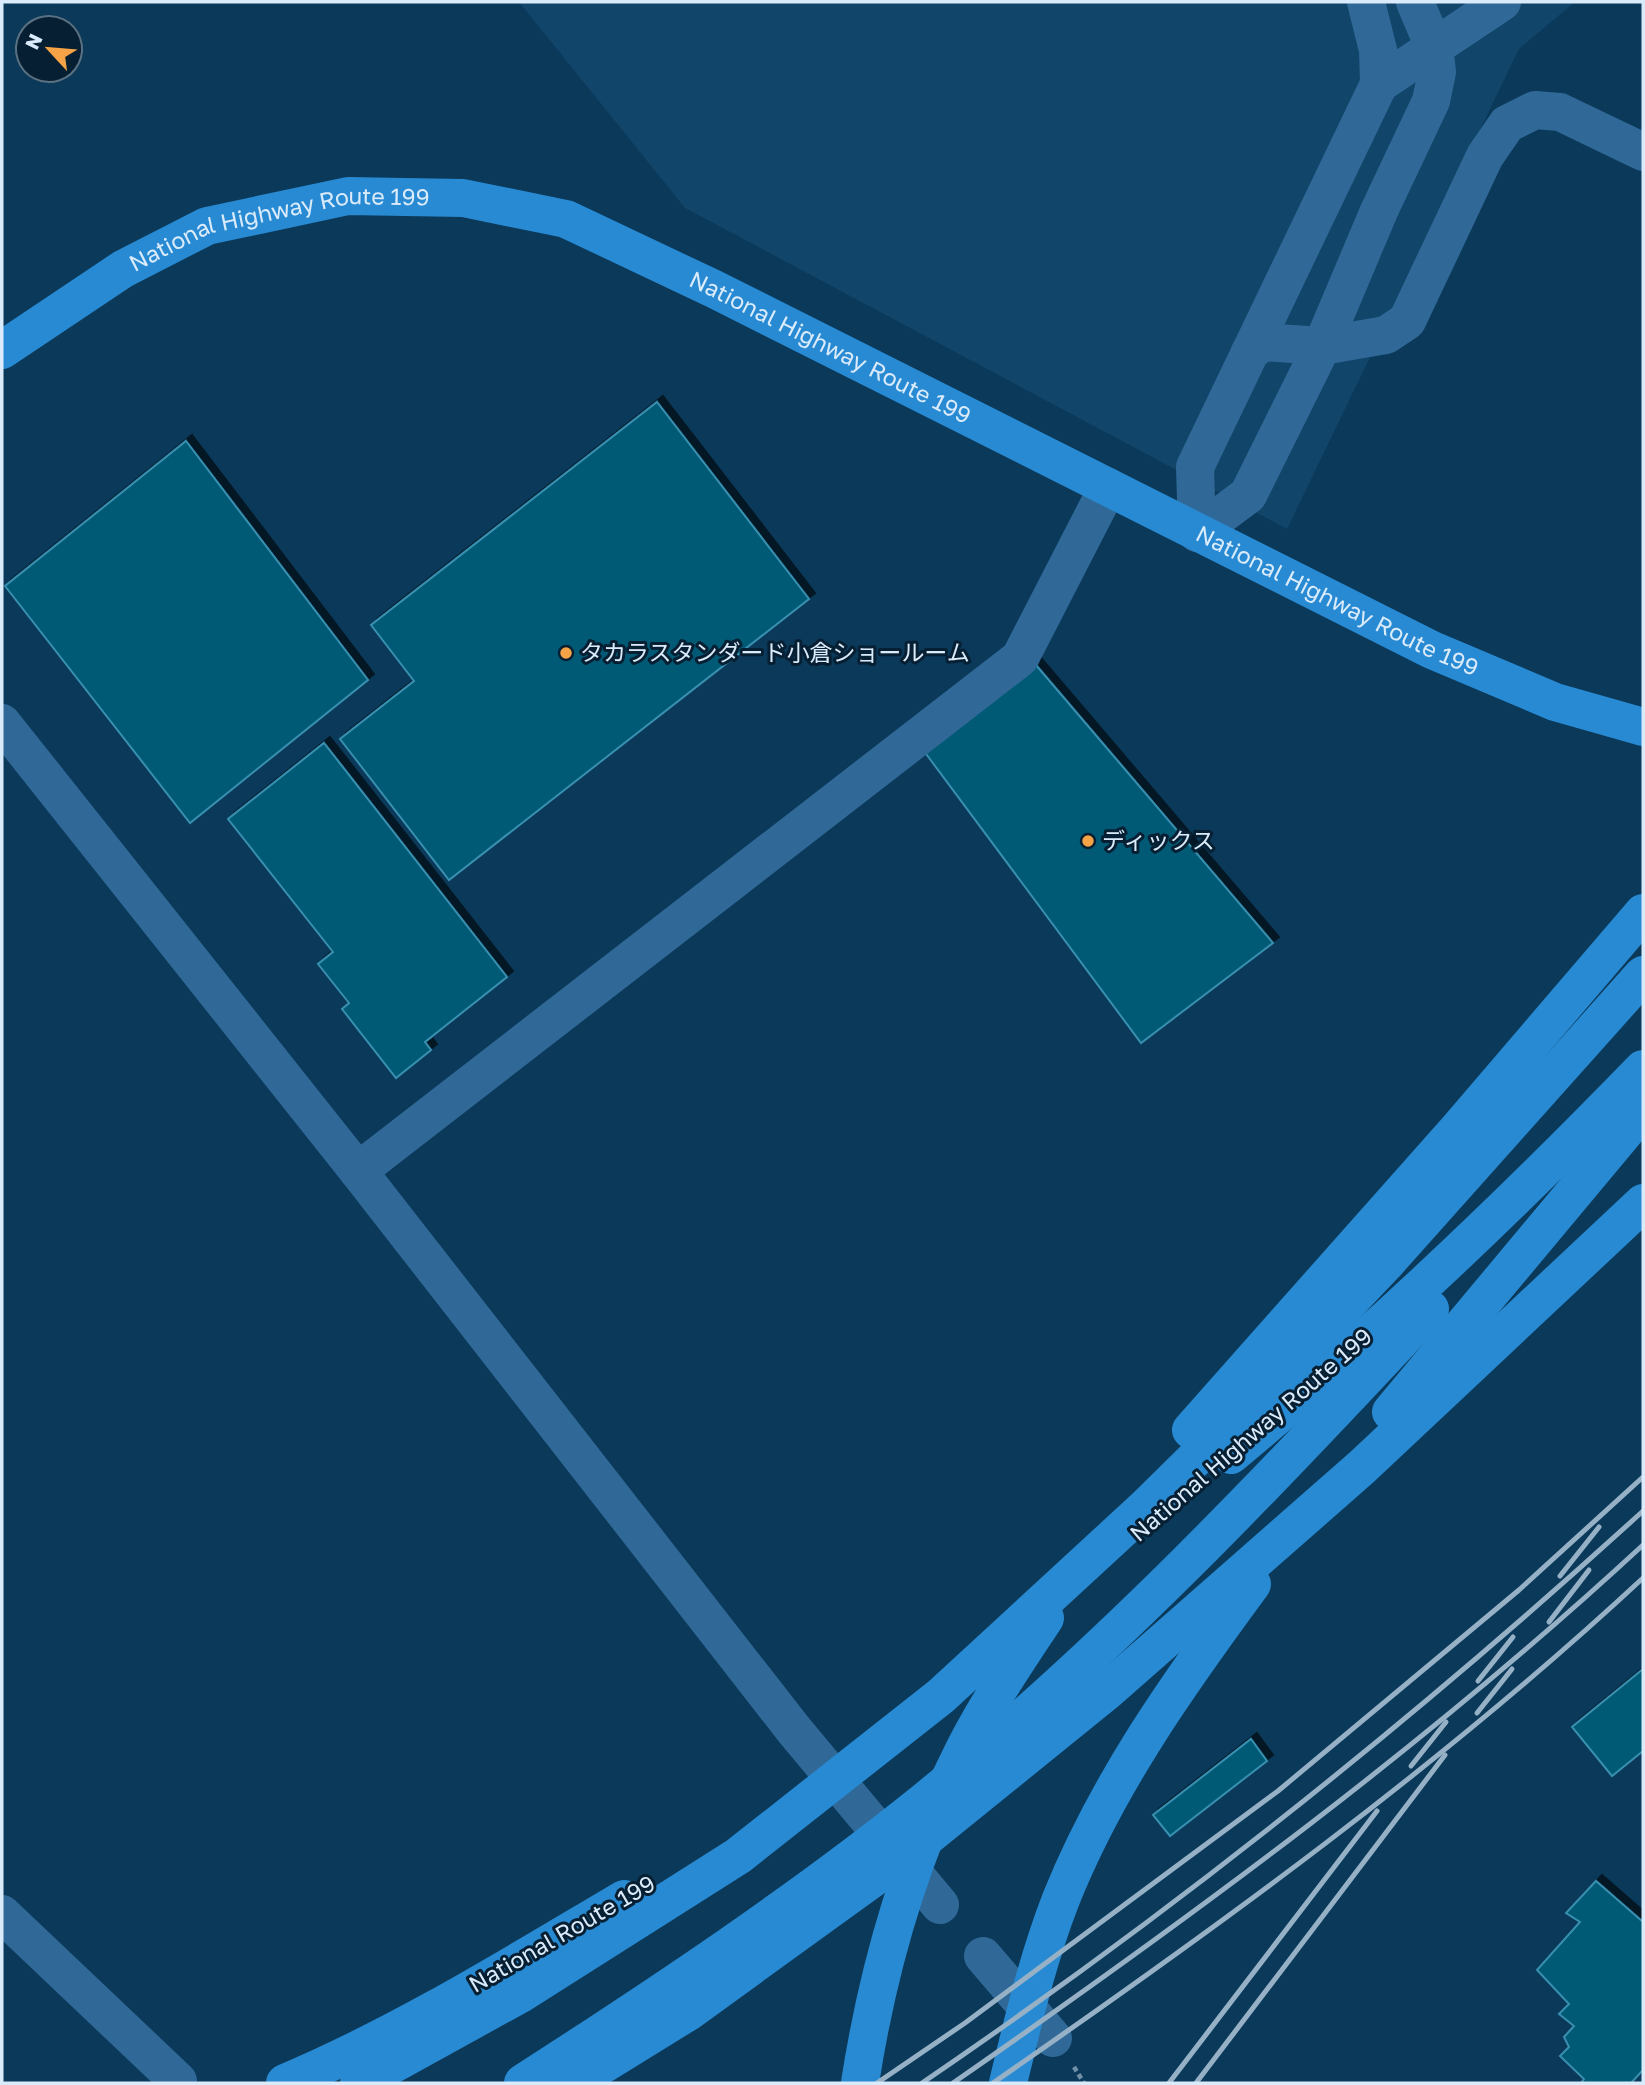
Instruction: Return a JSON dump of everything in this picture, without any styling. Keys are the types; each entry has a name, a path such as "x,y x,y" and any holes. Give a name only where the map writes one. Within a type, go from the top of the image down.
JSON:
{"highway":[{"name":"National Highway Route 199","path":"2,350 123,269 207,226 348,196 463,198 566,219 714,289 1432,650 1555,702 1643,727"},
{"path":"860,2083 869,2026 889,1946 918,1855 957,1762 1044,1619 1100,1538 1164,1460 1449,1139 1643,913"},
{"path":"359,2083 522,1993 738,1856 941,1696 1145,1508 1271,1384 1385,1264 1643,975"},
{"name":"National Highway Route 199","path":"827,1766 1116,1550 1307,1392 1514,1201 1643,1069"},
{"path":"523,2083 643,2006 786,1907 927,1799 1066,1677 1193,1556 1327,1420 1643,1079"},
{"path":"1008,2083 1030,1992 1062,1898 1106,1804 1152,1726 1276,1553 1643,1110"},
{"path":"573,2083 688,2012 902,1857 1107,1691 1362,1468 1643,1203"},
{"name":"National Route 199","path":"285,2083 321,2068 493,1976 670,1871 827,1766"}],"street":[{"path":"1197,533 1195,467 1379,84 1378,50 1366,2"},
{"path":"1197,533 1248,495 1322,346 1379,211 1431,101 1437,72 1434,47 1415,2"},
{"path":"1379,84 1502,2"},
{"path":"1250,352 1264,342 1276,340 1322,346 1386,335 1407,321 1485,156 1507,124 1535,110 1560,112 1643,152"},
{"path":"358,1171 1020,658 1108,487"},
{"path":"2,723 358,1171 794,1730 827,1766 940,1905"},
{"path":"2,1914 178,2081"},
{"path":"983,1956 1053,2038"}],"shaded area":[{"path":"519,2 1575,2 1519,49 1287,529 685,208"}],"building":[{"name":"タカラスタンダード小倉ショールーム","path":"657,402 809,599 449,880 340,739 414,681 371,625"},
{"path":"186,441 368,680 190,823 5,586"},
{"name":"ディックス","path":"1024,651 1273,943 1141,1043 915,739"},
{"path":"324,743 507,977 425,1042 431,1050 396,1078 342,1009 349,1003 318,964 333,952 228,819"},
{"path":"1643,1669 1643,1751 1612,1776 1572,1727"},
{"path":"1251,1739 1267,1761 1170,1836 1153,1815"},
{"path":"1596,1881 1643,1922 1643,2070 1631,2083 1581,2083 1584,2079 1560,2056 1569,2047 1564,2037 1574,2026 1559,2014 1569,2004 1537,1970 1580,1922 1566,1913"}],"railway":[{"path":"877,2083 965,2023 1278,1791 1519,1590 1643,1477"},
{"path":"922,2083 1110,1950 1293,1810 1470,1663 1643,1511"},
{"path":"1560,1576 1599,1527"},
{"path":"953,2083 1132,1957 1307,1826 1479,1689 1643,1545"},
{"path":"1549,1622 1589,1570"},
{"path":"993,2083 1161,1965 1327,1842 1488,1714 1643,1578"},
{"path":"1478,1681 1513,1637"},
{"path":"1477,1713 1512,1669"},
{"path":"1411,1766 1446,1722"},
{"path":"1196,2083 1445,1755"},
{"path":"1169,2083 1377,1811"}],"place":[{"name":"タカラスタンダード小倉ショールーム","path":"566,653"},
{"name":"ディックス","path":"1088,841"}]}
